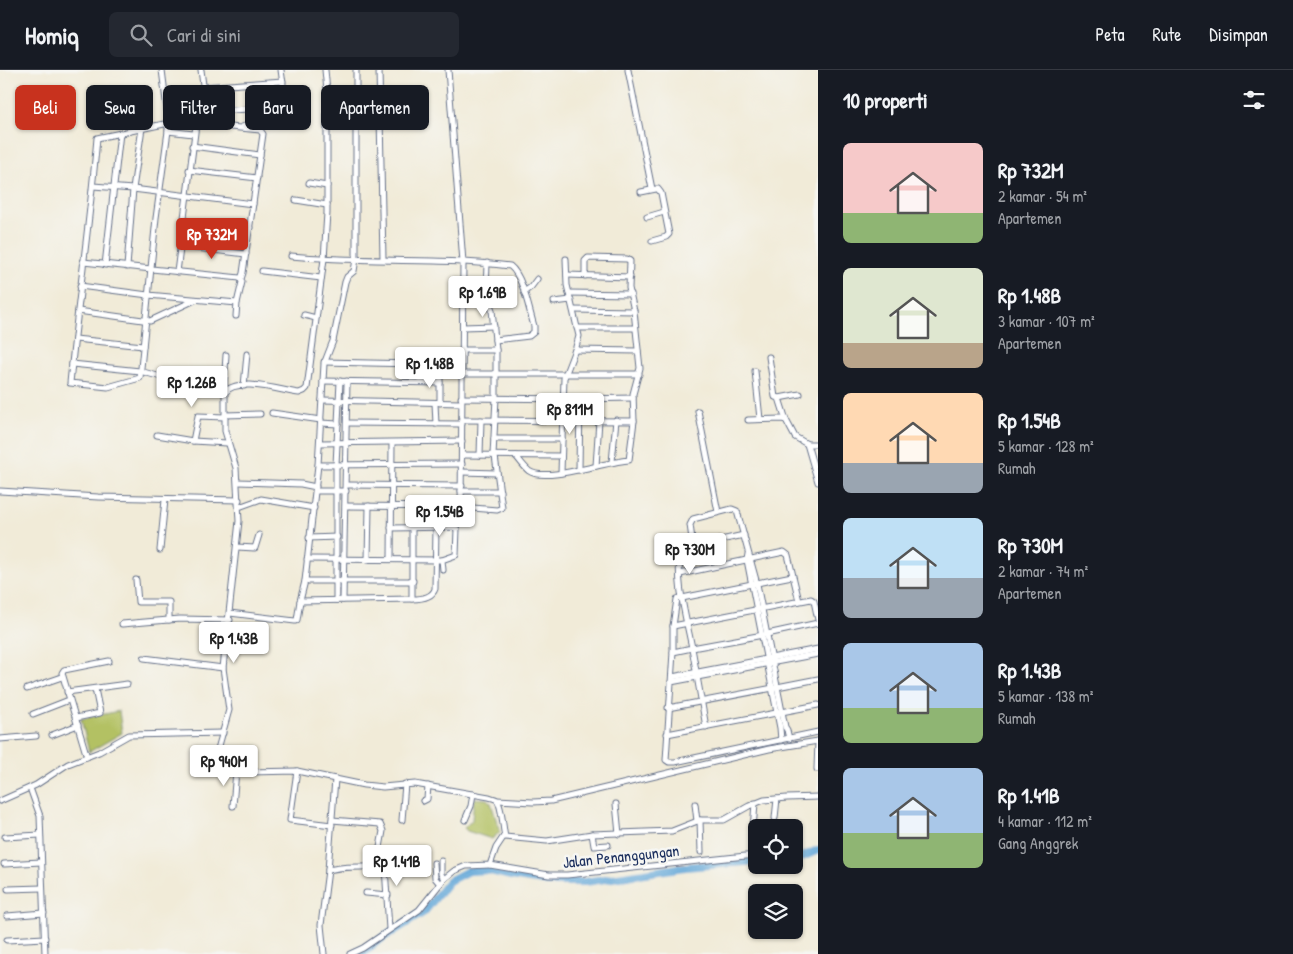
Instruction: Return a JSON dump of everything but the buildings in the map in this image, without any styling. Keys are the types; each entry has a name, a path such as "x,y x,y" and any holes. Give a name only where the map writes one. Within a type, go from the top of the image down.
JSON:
{"street":[{"path":"162,70 164,85"},
{"path":"201,70 203,85"},
{"path":"235,110 267,108 285,101 282,70"},
{"path":"325,70 326,85"},
{"path":"356,70 356,85"},
{"path":"379,70 383,260"},
{"path":"449,70 463,262 461,507"},
{"path":"628,70 652,189"},
{"path":"230,85 283,81"},
{"path":"177,272 193,134 197,124 260,130 262,132 260,155 236,316"},
{"path":"239,128 245,126"},
{"path":"133,130 97,138 70,383 108,387 140,378 168,131 193,134"},
{"path":"126,267 133,189 142,130"},
{"path":"72,364 140,372 225,388 257,385 296,393 306,390 324,259 327,205 327,130"},
{"path":"230,613 297,620 305,581 316,489 324,362 333,341 345,282 347,277 354,271 356,259 357,130"},
{"path":"105,265 120,133"},
{"path":"192,146 260,155"},
{"path":"189,170 257,178"},
{"path":"309,184 327,186"},
{"path":"93,186 253,204"},
{"path":"641,192 652,189 660,191 668,235 652,241"},
{"path":"296,200 327,205"},
{"path":"648,216 664,212"},
{"path":"183,222 250,228"},
{"path":"180,246 246,254"},
{"path":"291,256 324,259 487,263 510,266 513,268 524,292 534,326 533,334 495,340"},
{"path":"516,456 533,473 561,473 630,459 634,421 633,398 640,368 634,310 630,294 630,262 628,259 598,258 586,260 585,276"},
{"path":"561,473 565,375 579,340 566,276 566,259"},
{"path":"83,262 241,279"},
{"path":"346,506 461,507 499,510 502,506 494,456 496,350 491,307 486,294 487,263"},
{"path":"262,271 321,278"},
{"path":"566,276 630,276"},
{"path":"524,292 537,279"},
{"path":"80,286 148,295 238,303"},
{"path":"569,293 630,294"},
{"path":"78,311 150,321 195,300"},
{"path":"554,302 571,300"},
{"path":"574,310 634,310"},
{"path":"304,316 316,318"},
{"path":"463,327 494,326"},
{"path":"578,328 636,328"},
{"path":"75,339 143,346"},
{"path":"462,350 496,350"},
{"path":"575,350 638,351"},
{"path":"244,386 247,354"},
{"path":"226,355 225,431 238,482 239,507 234,580 223,668 229,710 218,749 219,756 230,768 236,771 249,772 297,771 378,787 405,784 428,786 496,800 527,802 551,801 769,749 818,741 817,769"},
{"path":"769,357 775,397 779,398 786,420 795,437 807,444 818,444"},
{"path":"324,362 461,366"},
{"path":"755,371 760,419"},
{"path":"461,374 639,374"},
{"path":"436,424 440,375"},
{"path":"323,381 440,383"},
{"path":"336,600 336,464 340,381"},
{"path":"343,600 347,381"},
{"path":"779,398 800,394"},
{"path":"322,400 438,403 496,398 580,400 633,398"},
{"path":"579,470 580,400"},
{"path":"698,411 718,512"},
{"path":"272,413 338,424"},
{"path":"193,440 198,416 260,414"},
{"path":"346,423 436,424 481,420 634,421"},
{"path":"480,455 481,420"},
{"path":"596,466 599,420"},
{"path":"612,462 616,420"},
{"path":"748,420 786,420"},
{"path":"157,435 227,443"},
{"path":"494,440 562,439"},
{"path":"320,443 462,441"},
{"path":"391,559 392,443"},
{"path":"807,444 818,482"},
{"path":"462,455 561,456"},
{"path":"318,465 462,464"},
{"path":"462,472 497,473"},
{"path":"238,482 301,484 316,489 336,491 346,488 392,486 500,491"},
{"path":"0,491 165,500 239,500"},
{"path":"239,507 261,498 314,508"},
{"path":"160,550 165,500"},
{"path":"368,560 369,506"},
{"path":"693,546 690,522 698,517 737,510 755,584 783,728 781,740"},
{"path":"299,604 336,600 425,598 434,592 436,527"},
{"path":"307,559 442,560 456,555 457,530 453,527 391,528"},
{"path":"412,528 412,599"},
{"path":"237,547 255,548 259,535"},
{"path":"706,727 682,597 680,574 681,550 744,535"},
{"path":"309,538 337,537"},
{"path":"680,574 780,552 787,553 799,601"},
{"path":"442,560 443,570"},
{"path":"792,576 677,599 673,626 673,652 665,757 669,762 818,732"},
{"path":"136,580 138,602 169,602 170,620"},
{"path":"305,581 413,581"},
{"path":"673,626 813,599 818,622 673,652"},
{"path":"122,624 170,620 230,620"},
{"path":"770,661 818,649"},
{"path":"671,680 818,654"},
{"path":"144,658 223,668"},
{"path":"86,757 62,673 64,670 110,661"},
{"path":"26,689 62,677"},
{"path":"668,708 818,679"},
{"path":"67,692 127,684"},
{"path":"76,718 100,713 95,689"},
{"path":"33,714 69,700"},
{"path":"667,734 818,706"},
{"path":"52,736 78,725"},
{"path":"783,728 788,730 789,739"},
{"path":"0,801 30,788 68,764 129,735 223,733"},
{"path":"0,739 36,736"},
{"path":"233,806 236,771"},
{"path":"297,771 290,820 380,824 383,831 377,864"},
{"path":"324,954 321,925 328,870 335,779"},
{"path":"402,820 405,784"},
{"path":"423,801 427,799 428,786"},
{"path":"30,788 40,816 45,954"},
{"path":"465,820 471,806 473,794"},
{"path":"504,836 547,840 592,834 672,831 698,820 724,820 755,803 777,799 818,797"},
{"path":"775,818 777,799"},
{"path":"490,865 496,848 504,836 504,823 496,800"},
{"path":"754,819 755,803"},
{"path":"616,804 619,834"},
{"path":"695,804 701,852"},
{"path":"592,834 594,846 608,845"},
{"path":"5,837 40,835"},
{"name":"Jalan Penanggungan","path":"442,882 454,871 466,866 490,865 567,875 748,856"},
{"path":"350,954 363,948 419,910 442,882 441,861"},
{"path":"4,864 41,862"},
{"path":"434,863 435,878 442,882"},
{"path":"328,870 348,866 363,867 377,864 383,866 385,868 388,895 389,929"},
{"path":"8,889 42,888"},
{"path":"366,893 388,895"},
{"path":"7,916 44,913"},
{"path":"7,940 45,938"}],"green space":[{"path":"119,711 122,733 89,752 81,719"},
{"path":"474,798 487,799 491,803 500,832 492,839 467,831 464,828 472,820"}],"waterway":[{"path":"803,857 818,850"},
{"path":"362,954 378,941 424,912 449,881 468,871 487,870 548,882 585,882 685,867 748,862"}]}
